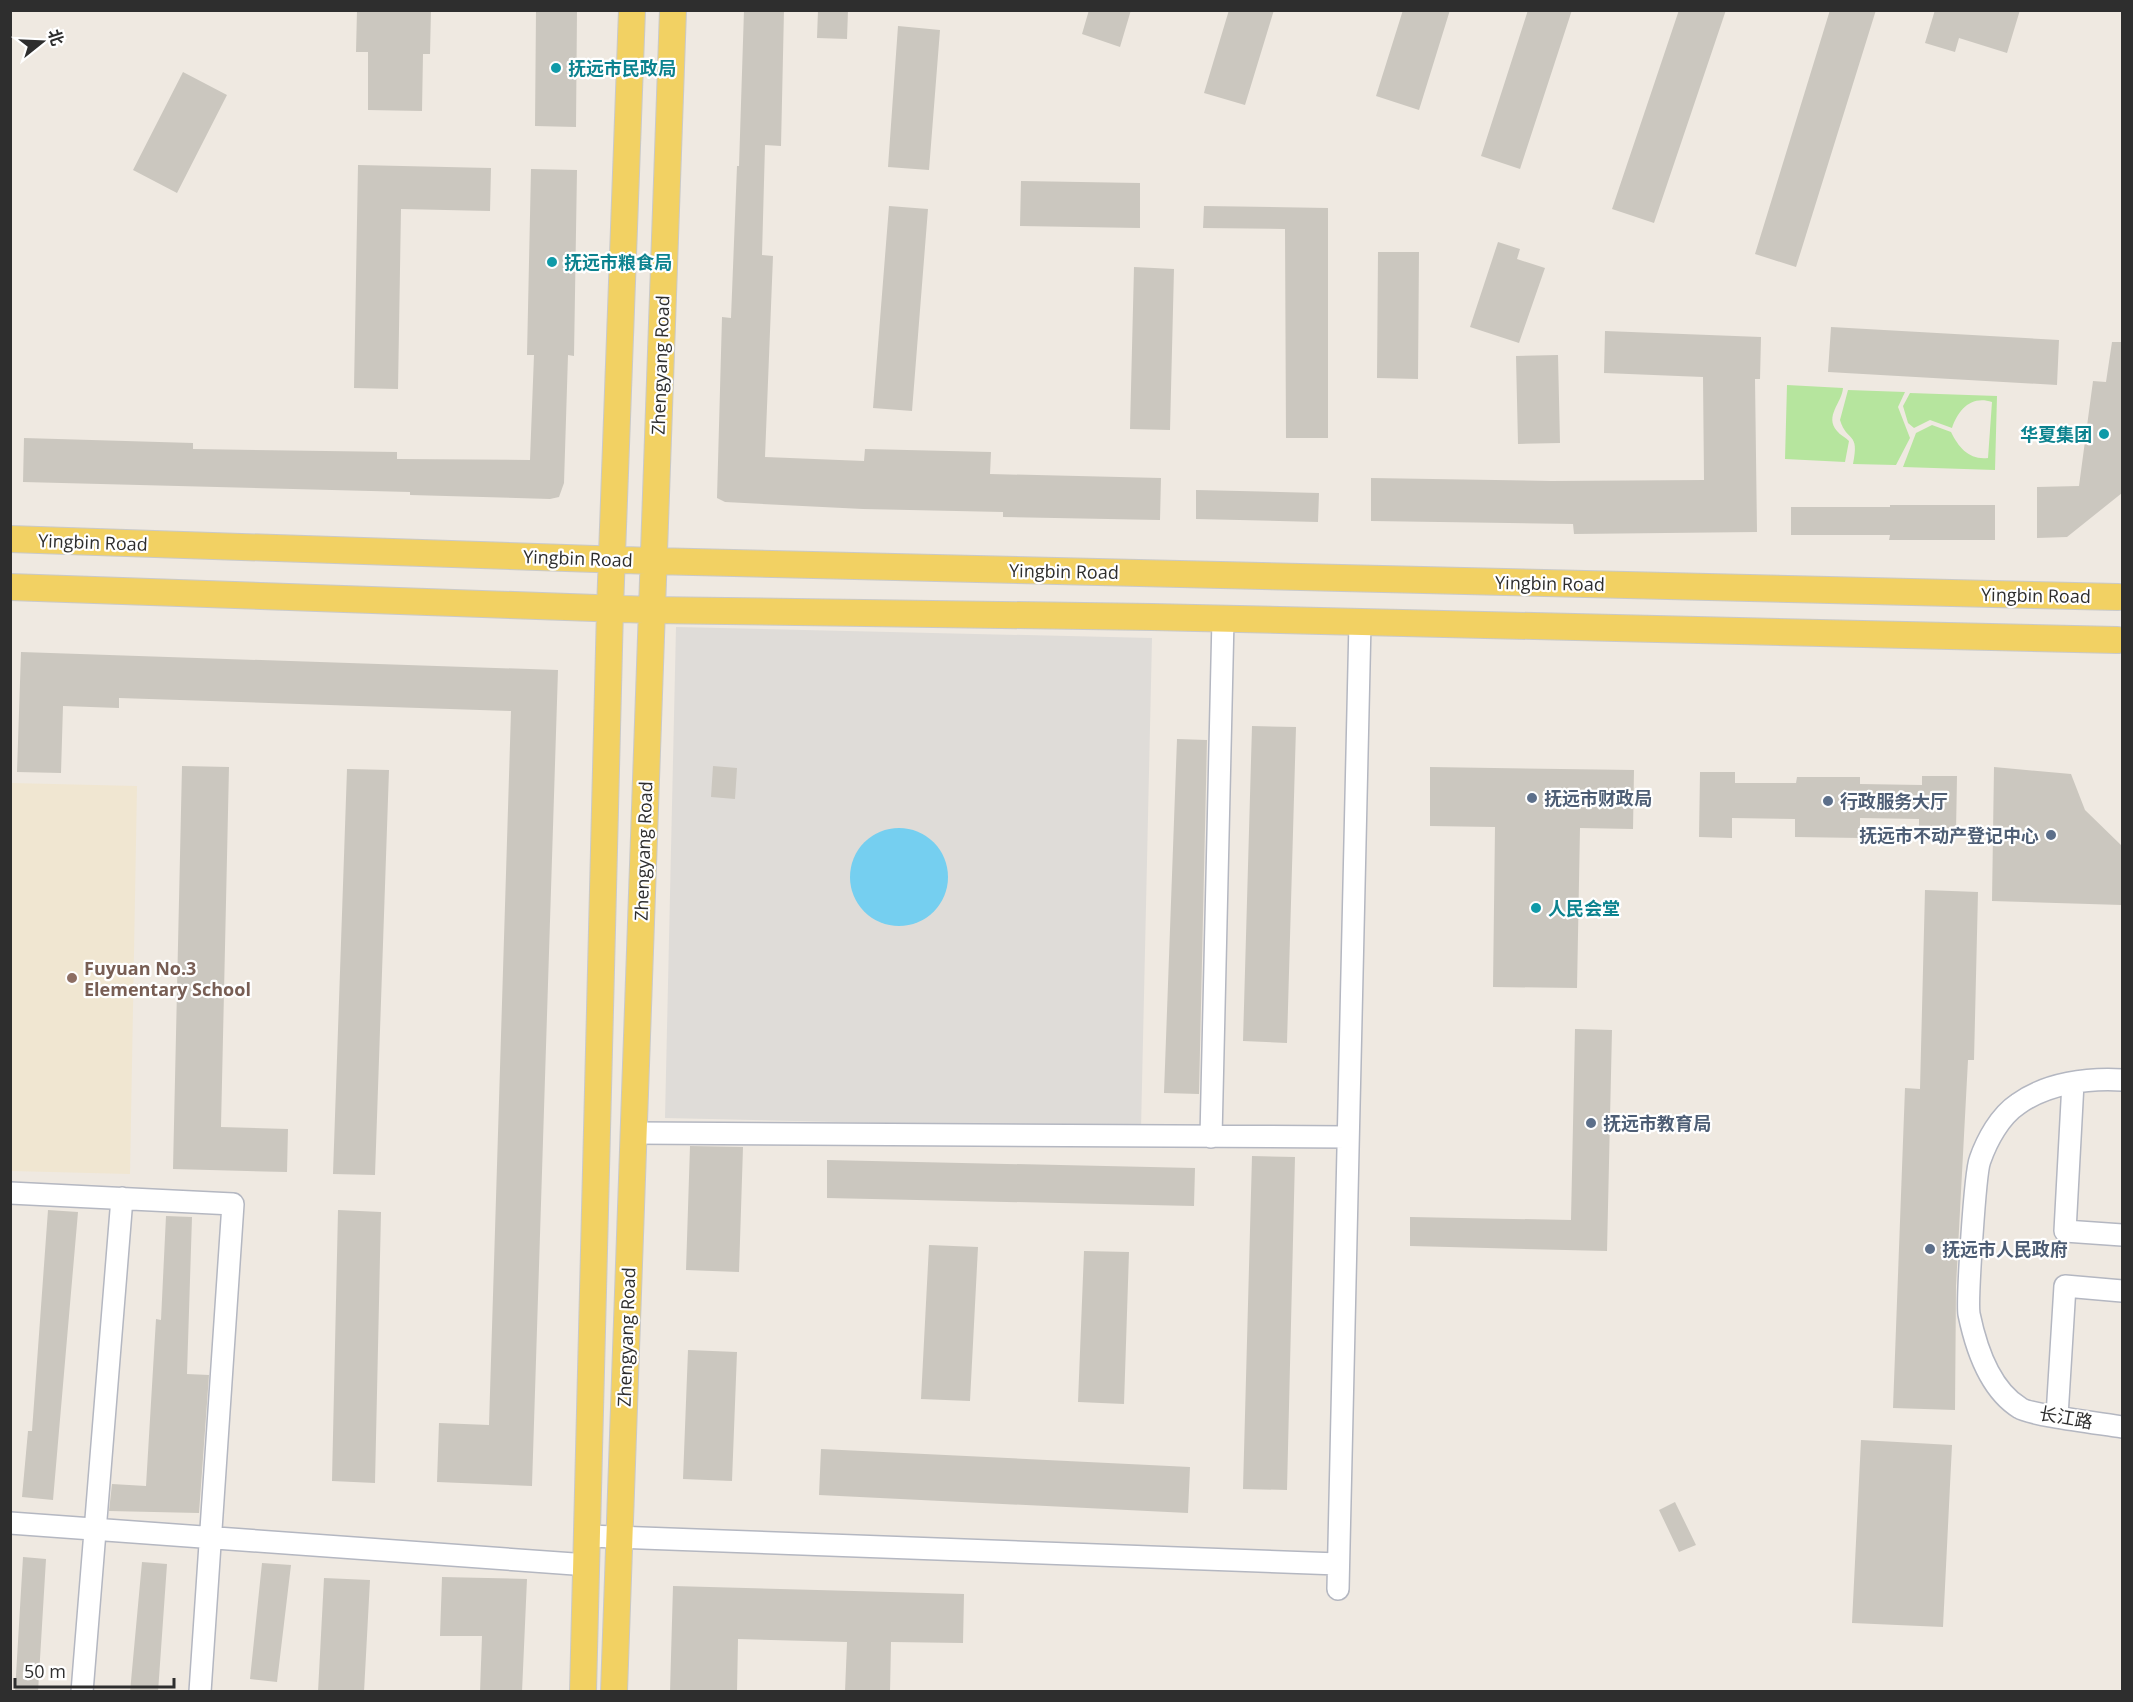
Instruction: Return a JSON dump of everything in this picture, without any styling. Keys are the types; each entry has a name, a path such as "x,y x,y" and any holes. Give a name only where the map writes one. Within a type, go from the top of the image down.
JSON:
{"main road":[{"name":"Zhengyang Road","path":"583,1692 588,1565 610,609 632,10"},
{"name":"Zhengyang Road","path":"614,1692 674,10"},
{"name":"Yingbin Road","path":"10,539 653,561 2120,592"},
{"path":"10,587 610,609 1360,622 2120,648 2115,619 2120,592"}],"street":[{"path":"1211,1137 1222,619"},
{"path":"1338,1589 1360,622"},
{"name":"长江路","path":"2122,1080 2097,1078 2057,1086 2017,1104 1993,1131 1979,1162 1969,1311 1979,1354 2001,1391 2021,1410 2122,1427"},
{"path":"2073,1083 2065,1231 2122,1235"},
{"path":"633,1133 1347,1137"},
{"path":"10,1193 233,1204 200,1692"},
{"path":"82,1692 122,1198"},
{"path":"2057,1416 2065,1286 2122,1291"},
{"path":"10,1523 588,1565"},
{"path":"588,1536 1338,1564"}],"shaded area":[{"path":"676,627 1152,638 1141,1129 665,1118"},
{"name":"Fuyuan No.3 Elementary School","path":"11,783 137,786 130,1174 11,1171"}],"green space":[{"path":"1787,385 1843,388 1832,420 1837,431 1849,441 1845,462 1785,459"},
{"path":"1848,390 1905,392 1898,407 1910,438 1896,465 1853,464 1854,442 1840,420"},
{"path":"1910,393 1997,396 1995,470 1903,467 1916,433 1932,425 1951,432 1961,448 1970,455 1988,458 1992,402 1984,400 1972,402 1958,415 1952,428 1930,420 1914,428 1908,423 1903,406"}],"water":[{"path":"899,828 918,832 933,843 944,858 948,877 944,896 933,911 918,922 899,926 880,922 865,911 854,896 850,877 854,858 865,843 880,832"}],"building":[{"path":"357,10 431,10 430,54 423,54 422,111 368,110 368,52 356,52"},
{"name":"抚远市民政局","path":"536,10 577,10 576,127 535,126"},
{"path":"744,10 784,10 781,146 765,145 762,255 773,256 765,457 864,461 865,449 991,452 990,474 1161,478 1160,520 1003,517 1003,512 863,509 725,502 717,498 722,317 731,318"},
{"path":"818,10 848,10 847,39 817,38"},
{"path":"1089,10 1131,10 1120,47 1082,34"},
{"path":"1229,10 1274,10 1245,105 1204,93"},
{"path":"1403,10 1450,10 1419,110 1376,96"},
{"path":"1528,10 1572,10 1520,169 1481,156"},
{"path":"1679,10 1726,10 1654,223 1612,209"},
{"path":"1830,10 1876,10 1796,267 1755,254"},
{"path":"1935,10 2020,10 2007,53 1959,38 1955,52 1925,43"},
{"path":"898,26 940,30 929,170 888,167"},
{"path":"183,72 227,95 177,193 133,170"},
{"path":"358,165 491,168 490,211 401,209 398,389 354,388"},
{"path":"531,169 577,170 574,356 568,355 564,483 559,497 550,499 410,495 410,492 23,482 24,438 193,443 193,449 397,452 397,459 530,460 534,355 527,355"},
{"path":"1021,181 1140,183 1140,228 1020,226"},
{"path":"889,206 928,209 912,411 873,408"},
{"path":"1204,206 1328,208 1328,438 1286,438 1285,229 1203,228"},
{"path":"1498,242 1520,249 1517,259 1545,268 1519,343 1470,327"},
{"path":"1378,252 1419,252 1418,379 1377,378"},
{"path":"1134,267 1174,269 1170,430 1130,429"},
{"path":"1831,327 2059,340 2057,385 1828,372"},
{"path":"1605,331 1761,337 1760,379 1755,379 1757,532 1574,534 1573,524 1371,521 1371,478 1552,481 1704,480 1703,377 1604,373"},
{"name":"华夏集团","path":"2112,342 2122,342 2122,493 2067,537 2037,538 2037,487 2079,486 2093,381 2106,382"},
{"path":"1558,355 1560,443 1518,444 1516,356"},
{"path":"1196,490 1319,493 1318,522 1196,519"},
{"path":"1890,505 1995,505 1995,540 1889,540 1890,535 1791,535 1791,507 1890,507"},
{"path":"21,652 558,670 532,1486 437,1482 439,1423 489,1425 511,711 119,698 119,708 63,706 61,773 17,772"},
{"path":"1252,726 1296,727 1287,1043 1243,1041"},
{"path":"1177,739 1207,740 1199,1094 1164,1093"},
{"path":"182,766 229,767 221,1127 288,1129 287,1172 173,1169"},
{"path":"713,766 737,768 735,799 711,797"},
{"path":"1430,767 1634,770 1633,829 1580,828 1577,988 1493,987 1495,827 1430,826"},
{"name":"抚远市不动产登记中心","path":"1994,767 2071,774 2085,810 2122,846 2122,905 1992,901"},
{"path":"347,769 389,770 375,1175 333,1174"},
{"name":"行政服务大厅","path":"1700,772 1735,772 1735,783 1796,783 1797,777 1860,777 1860,784 1922,785 1922,776 1957,776 1956,832 1919,831 1919,819 1860,818 1860,838 1795,837 1795,819 1732,818 1732,838 1699,837"},
{"name":"抚远市人民政府","path":"1925,890 1978,892 1974,1060 1968,1060 1956,1286 1955,1410 1893,1408 1905,1088 1920,1089"},
{"name":"抚远市教育局","path":"1575,1029 1612,1030 1607,1251 1410,1246 1410,1217 1571,1220"},
{"path":"690,1146 743,1147 739,1272 686,1270"},
{"path":"1252,1156 1295,1157 1287,1490 1243,1489"},
{"path":"827,1160 1195,1168 1194,1206 827,1198"},
{"path":"48,1210 78,1212 53,1500 22,1497 28,1431 32,1431"},
{"path":"338,1210 381,1212 375,1483 332,1481"},
{"path":"166,1216 192,1217 187,1374 209,1375 199,1513 109,1511 112,1484 146,1486 156,1319 161,1320"},
{"path":"929,1245 978,1247 970,1401 921,1399"},
{"path":"1084,1251 1129,1252 1124,1404 1078,1402"},
{"path":"688,1350 737,1352 732,1481 683,1479"},
{"path":"1861,1440 1952,1445 1943,1627 1852,1623"},
{"path":"821,1449 1190,1467 1188,1513 819,1495"},
{"path":"1675,1502 1696,1545 1679,1552 1659,1510"},
{"path":"23,1557 46,1559 38,1692 15,1692"},
{"path":"142,1562 167,1564 158,1692 130,1692"},
{"path":"262,1563 291,1565 277,1682 250,1679"},
{"path":"442,1577 527,1579 522,1692 480,1692 482,1636 440,1636"},
{"path":"324,1578 370,1580 364,1692 318,1692"},
{"path":"673,1586 964,1594 963,1643 891,1642 890,1692 845,1692 847,1642 738,1639 737,1692 670,1692"}],"place":[{"name":"抚远市民政局","path":"556,68"},
{"name":"抚远市粮食局","path":"552,262"},
{"name":"华夏集团","path":"2104,434"},
{"name":"抚远市财政局","path":"1532,798"},
{"name":"行政服务大厅","path":"1828,801"},
{"name":"抚远市不动产登记中心","path":"2051,835"},
{"name":"人民会堂","path":"1536,908"},
{"name":"Fuyuan No.3 Elementary School","path":"72,978"},
{"name":"抚远市教育局","path":"1591,1123"},
{"name":"抚远市人民政府","path":"1930,1249"}]}
